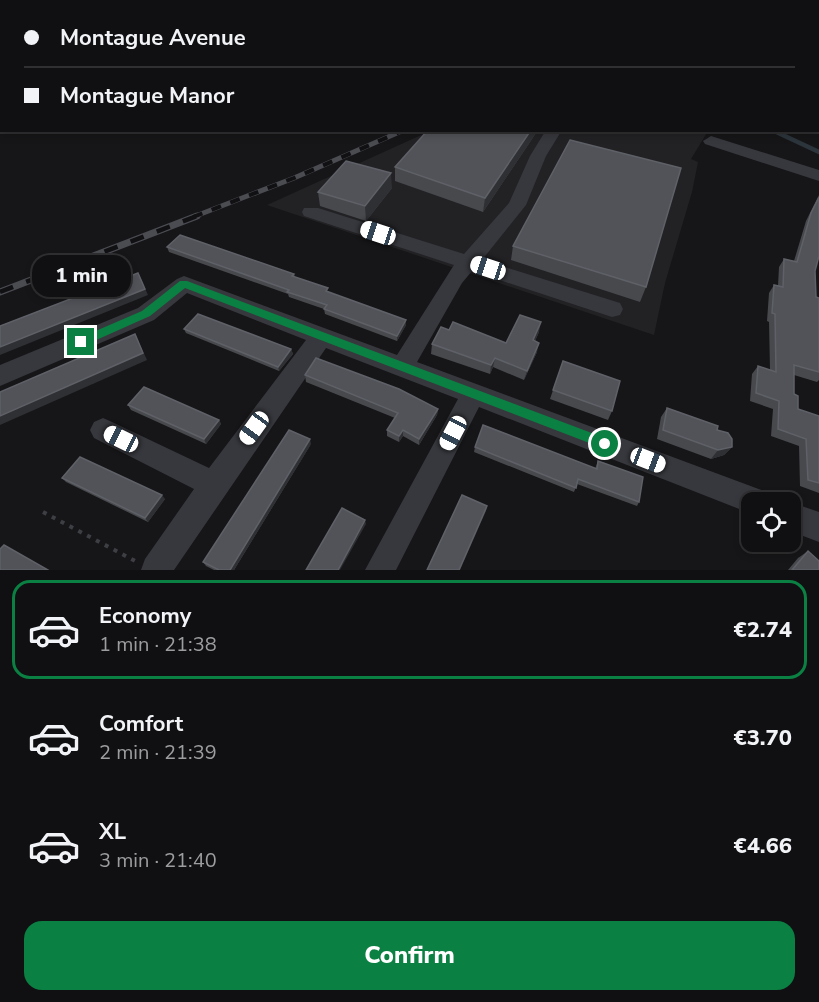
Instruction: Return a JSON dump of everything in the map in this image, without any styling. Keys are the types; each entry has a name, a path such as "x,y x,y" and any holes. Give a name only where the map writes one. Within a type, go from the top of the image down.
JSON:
{"street":[{"path":"403,366 468,262 517,205 538,156 553,132"},
{"path":"711,141 819,176"},
{"path":"311,212 612,309"},
{"path":"0,376 146,314 184,284 741,496"},
{"path":"149,567 214,484 322,335"},
{"path":"380,570 474,393"},
{"path":"103,430 214,484"},
{"path":"801,520 819,527"}],"path":[{"path":"43,512 149,567"}],"shaded area":[{"path":"428,132 707,132 691,159 698,162 692,192 665,283 654,335 267,205"}],"building":[{"path":"426,132 530,132 485,198 395,167"},
{"path":"570,140 681,168 646,287 513,246"},
{"path":"346,161 391,173 365,206 318,192"},
{"path":"819,197 819,256 815,271 816,297 819,298 819,372 794,365 794,394 798,396 798,409 819,416 819,483 808,480 806,439 778,429 779,401 756,393 758,366 776,372 775,314 772,313 774,285 783,287 784,259 797,262 811,213"},
{"path":"180,235 294,274 292,276 328,288 326,291 406,320 397,336 324,309 327,305 167,247"},
{"path":"138,273 145,289 0,347 0,326"},
{"path":"198,314 291,349 278,367 184,329"},
{"path":"520,315 541,322 533,340 539,343 527,371 495,358 491,365 432,344 441,327 449,330 453,322 506,343"},
{"path":"135,334 143,353 0,416 0,392"},
{"path":"316,358 399,389 438,409 419,439 403,430 399,436 387,430 398,413 305,375"},
{"path":"563,361 620,381 612,411 553,390"},
{"path":"144,387 219,420 204,439 128,405"},
{"path":"667,408 718,426 717,430 728,433 732,439 732,447 718,450 663,430"},
{"path":"483,425 597,469 598,461 643,477 639,502 578,479 576,488 475,447"},
{"path":"289,430 310,439 230,570 219,570 203,562"},
{"path":"80,457 162,495 145,518 62,478"},
{"path":"462,495 487,506 459,570 427,570"},
{"path":"342,508 365,520 338,570 306,570"},
{"path":"4,545 48,570 0,570 0,549"},
{"path":"808,551 819,561 819,570 792,570"}],"waterway":[{"path":"776,132 819,152"}],"railway":[{"path":"193,217 294,178 399,132"},
{"path":"0,292 197,216"}],"route":[{"path":"81,342 146,314 184,284 605,444"}]}
